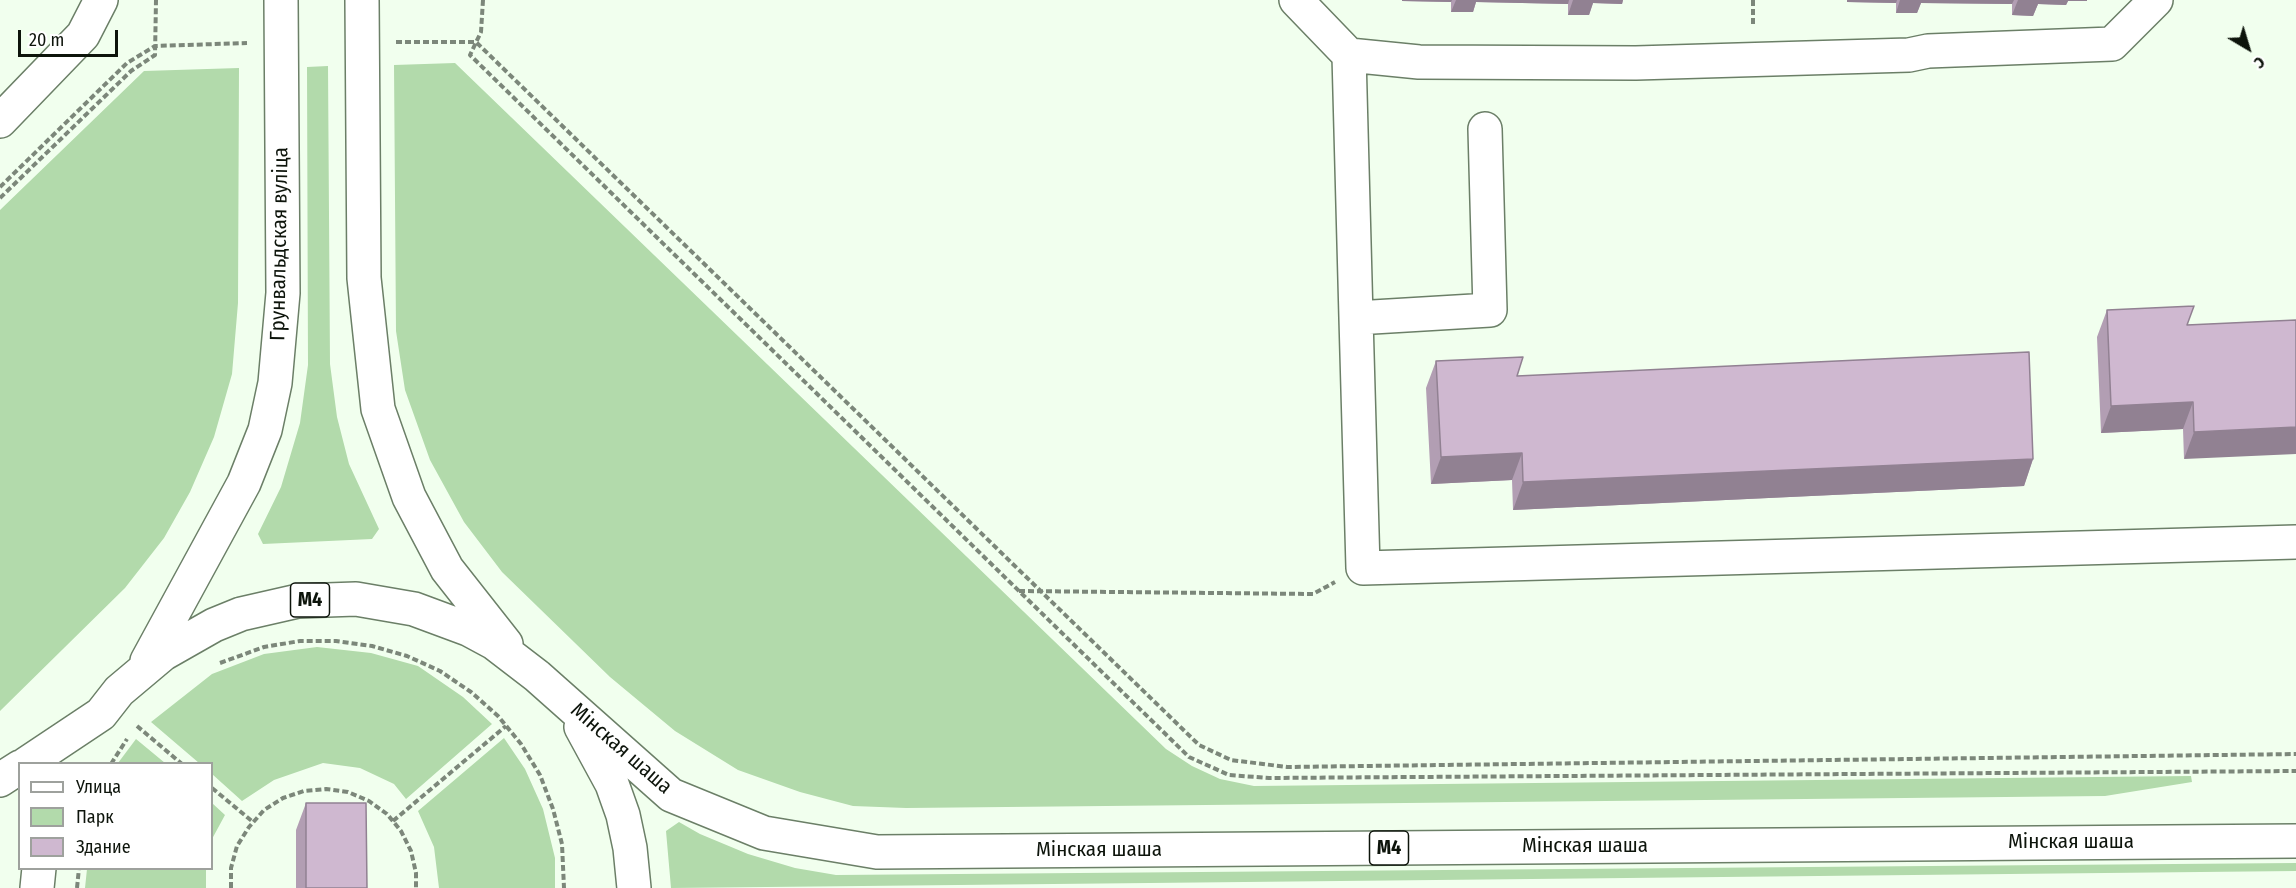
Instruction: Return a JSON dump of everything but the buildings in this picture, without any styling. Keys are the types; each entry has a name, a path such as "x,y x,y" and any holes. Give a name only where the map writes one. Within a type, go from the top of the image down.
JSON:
{"main road":[{"path":"0,121 83,35 101,0"},
{"name":"Грунвальдская вуліца","path":"141,671 244,483 265,430 275,383 283,293 281,0"},
{"path":"362,0 364,278 378,410 409,497 447,569 527,668"},
{"path":"1296,0 1349,55 1419,62 1636,63 1909,55 1928,51 2112,44 2156,0"},
{"path":"1349,55 1363,568 2296,542"},
{"path":"1356,318 1490,310 1485,129"},
{"name":"Мінская шаша","path":"29,762 101,714 141,671 188,638 232,617 270,606 327,599 385,602 414,609 468,629 527,668 671,795 764,833 877,852 2296,840"},
{"name":"М4","path":"527,668 580,726 612,784 630,848 634,888"},
{"name":"М4","path":"70,762 101,714"},
{"path":"0,780 18,769"},
{"path":"38,888 39,870"}],"path":[{"path":"0,198 131,71 155,55 156,0"},
{"path":"483,0 481,32 470,55 1189,757 1229,775 1281,778 2296,771"},
{"path":"0,187 127,63 155,46 281,42"},
{"path":"362,43 476,42 1198,745 1231,760 1287,767 2296,754"},
{"path":"1018,591 1314,594 1363,568"},
{"path":"213,667 264,647 300,641 336,641 372,646 407,656 440,671 471,692 506,726 521,744 540,776 553,809 562,844 564,888"},
{"path":"112,762 141,721"},
{"path":"137,726 180,762"},
{"path":"393,821 506,726"},
{"path":"213,789 253,822"},
{"path":"231,888 231,868 237,846 264,810 283,798 304,791 326,789 348,792 369,801 393,821 411,851 416,873 416,888"},
{"path":"78,888 79,870"}],"green space":[{"path":"455,63 1166,749 1192,766 1220,779 1254,786 2191,776 2192,782 2105,796 906,808 853,806 800,792 738,770 675,731 610,677 502,572 464,522 430,460 405,390 396,331 394,65"},
{"path":"328,66 330,364 337,417 349,464 379,529 372,539 263,544 258,534 281,487 300,423 308,365 307,67"},
{"path":"239,68 238,303 232,374 214,437 190,492 164,538 125,588 0,711 0,210 144,71"},
{"path":"317,647 371,653 418,666 463,697 492,724 406,799 394,784 360,768 323,763 274,780 242,801 213,775 213,762 198,762 151,722 212,674 264,654"},
{"path":"504,738 525,769 543,809 555,858 555,888 439,888 434,847 418,811"},
{"path":"136,739 164,762 119,762"},
{"path":"213,804 225,815 213,837"},
{"path":"679,822 700,834 748,854 795,868 836,875 2296,863 2296,871 671,888 666,831"},
{"path":"87,870 206,870 206,888 85,888"}]}
